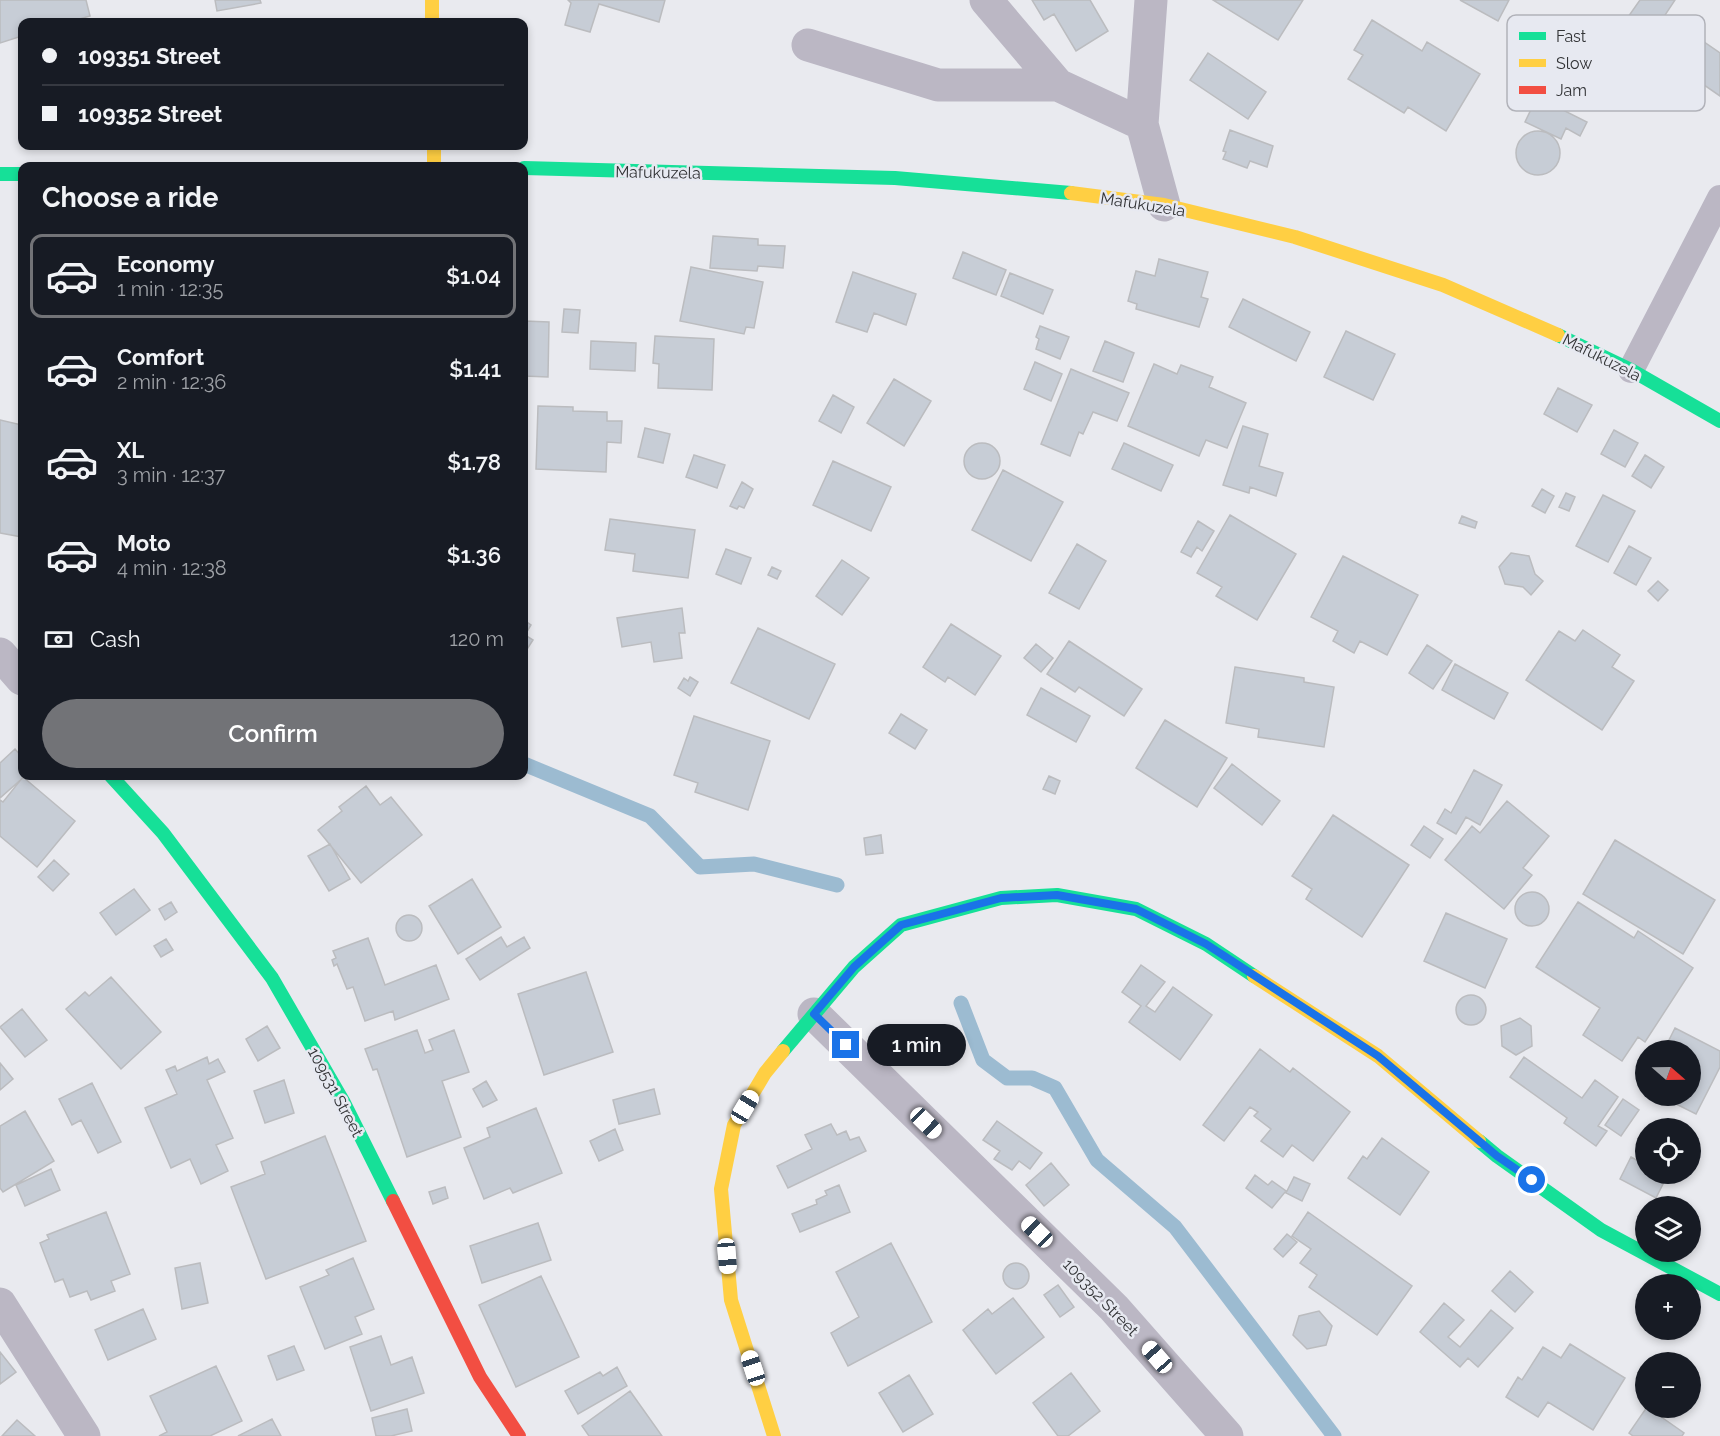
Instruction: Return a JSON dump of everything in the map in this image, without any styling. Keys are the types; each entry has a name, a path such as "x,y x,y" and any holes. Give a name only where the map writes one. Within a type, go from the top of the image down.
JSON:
{"street":[{"path":"432,0 432,18"},
{"path":"986,0 1058,85 1142,124"},
{"path":"1152,0 1142,124 1164,205"},
{"path":"808,45 938,85 1058,85"},
{"name":"Mafukuzela","path":"528,168 895,178 1035,189 1164,205 1295,237 1443,285 1568,339 1630,370 1720,421"},
{"path":"0,174 18,174"},
{"path":"0,654 18,674"},
{"name":"109531 Street","path":"115,780 163,833 272,978 343,1101 480,1377 519,1436"},
{"path":"774,1436 731,1300 722,1188 734,1125 765,1073 814,1014 854,967 901,925 1001,898 1057,895 1136,909 1206,944 1378,1056 1497,1156 1601,1230 1720,1294"},
{"name":"109352 Street","path":"814,1014 1114,1308 1227,1436"},
{"path":"0,1304 84,1436"}],"lane":[{"path":"1630,370 1720,198"}],"building":[{"path":"0,0 86,0 90,16 83,18 18,18 18,37 0,43"},
{"path":"215,0 260,0 261,3 217,11"},
{"path":"568,0 665,0 659,22 599,4 590,32 565,25 571,3"},
{"path":"1032,0 1090,0 1108,31 1076,51 1054,14 1044,20"},
{"path":"1213,0 1303,0 1278,40"},
{"path":"1460,0 1509,0 1498,21"},
{"path":"1640,0 1675,0 1665,15 1629,15"},
{"path":"1372,20 1422,51 1427,42 1480,74 1446,131 1408,107 1404,113 1348,79 1363,55 1354,50"},
{"path":"1705,43 1720,53 1720,96 1705,86"},
{"path":"1208,53 1266,92 1248,119 1190,80"},
{"path":"1530,111 1565,111 1587,122 1580,136 1566,128 1561,139 1525,122"},
{"path":"1230,130 1273,146 1267,167 1250,161 1247,168 1223,159 1226,152 1223,151"},
{"path":"1538,131 1547,132 1554,137 1559,144 1559,162 1554,169 1547,174 1538,175 1529,174 1522,169 1517,162 1516,153 1517,144 1522,137 1529,132"},
{"path":"713,236 758,239 758,245 785,246 783,268 758,266 757,271 710,268"},
{"path":"963,252 1006,270 996,295 953,278"},
{"path":"1159,259 1208,272 1201,297 1208,299 1199,327 1136,309 1137,304 1128,301 1136,271 1155,276"},
{"path":"691,267 763,282 754,328 746,327 744,334 680,321"},
{"path":"853,272 916,294 906,325 874,313 867,332 836,322"},
{"path":"1010,273 1053,290 1043,314 1001,296"},
{"path":"1243,299 1310,332 1296,361 1229,327"},
{"path":"564,309 580,310 578,333 562,332"},
{"path":"528,321 549,322 548,377 528,376"},
{"path":"1040,326 1069,337 1060,359 1036,349 1039,339 1036,337"},
{"path":"1346,331 1395,354 1373,400 1324,377"},
{"path":"655,336 714,339 712,390 658,388 659,364 653,363"},
{"path":"591,341 636,343 635,371 590,369"},
{"path":"1105,341 1134,353 1123,382 1093,371"},
{"path":"1035,362 1062,374 1051,401 1024,389"},
{"path":"1154,364 1177,374 1181,365 1213,377 1209,387 1246,403 1227,448 1206,440 1199,456 1128,426"},
{"path":"1071,369 1129,393 1117,421 1093,412 1083,434 1079,432 1070,456 1041,444"},
{"path":"894,379 931,401 904,446 867,423"},
{"path":"1558,388 1592,405 1577,432 1544,414"},
{"path":"833,395 854,407 841,433 819,421"},
{"path":"538,406 573,407 573,411 607,412 607,421 622,421 621,443 607,442 606,472 536,469"},
{"path":"0,420 18,424 18,536 0,533"},
{"path":"1243,426 1268,434 1259,466 1283,473 1276,496 1250,487 1249,493 1223,485"},
{"path":"645,428 670,434 663,463 638,457"},
{"path":"1614,430 1638,443 1625,467 1601,454"},
{"path":"982,443 995,448 1000,461 995,474 982,479 969,474 964,461 969,448"},
{"path":"1124,443 1173,465 1161,491 1112,469"},
{"path":"694,455 725,465 717,488 686,477"},
{"path":"1645,455 1664,467 1651,488 1632,476"},
{"path":"833,461 891,487 871,531 813,505"},
{"path":"1003,470 1063,502 1031,561 972,530"},
{"path":"742,482 753,489 744,508 739,506 737,509 730,506"},
{"path":"1542,489 1554,496 1545,513 1532,506"},
{"path":"1566,493 1575,497 1569,511 1559,507"},
{"path":"1603,495 1635,511 1608,562 1576,546"},
{"path":"1230,515 1296,554 1257,620 1216,596 1222,587 1197,573"},
{"path":"1462,516 1477,522 1475,528 1459,523"},
{"path":"610,519 695,530 688,578 633,571 635,554 605,550"},
{"path":"1198,521 1214,531 1202,551 1197,547 1191,557 1181,552"},
{"path":"1077,544 1106,561 1079,609 1049,593"},
{"path":"1629,546 1651,558 1636,585 1614,573"},
{"path":"726,549 751,558 741,584 716,574"},
{"path":"1511,553 1529,556 1535,574 1543,581 1531,595 1523,587 1505,584 1499,567"},
{"path":"1343,556 1418,595 1387,655 1360,641 1354,653 1333,641 1338,631 1311,617"},
{"path":"842,560 869,578 842,615 816,596"},
{"path":"772,567 781,571 777,579 768,575"},
{"path":"1658,581 1668,590 1658,601 1648,591"},
{"path":"682,608 685,633 679,633 682,658 654,662 651,642 622,647 617,618"},
{"path":"951,624 1001,656 975,695 948,677 945,682 923,667"},
{"path":"758,628 835,664 809,719 731,683"},
{"path":"1583,630 1620,655 1612,667 1634,681 1602,730 1526,680 1559,631 1575,641"},
{"path":"528,637 533,640 528,648"},
{"path":"1069,641 1142,689 1124,716 1079,687 1075,692 1047,674"},
{"path":"1036,644 1053,658 1041,672 1024,658"},
{"path":"1427,645 1452,661 1433,689 1409,673"},
{"path":"1455,664 1508,693 1494,719 1442,690"},
{"path":"1235,667 1304,678 1304,682 1334,687 1324,747 1258,737 1259,729 1226,723"},
{"path":"690,677 698,682 690,696 678,688 684,678 688,681"},
{"path":"1041,688 1090,716 1076,742 1027,715"},
{"path":"901,714 927,730 915,749 889,733"},
{"path":"694,716 770,741 748,810 695,792 698,783 674,775"},
{"path":"1165,720 1227,758 1197,807 1136,768"},
{"path":"15,749 18,752 18,780 20,780 0,798 0,763"},
{"path":"1232,764 1280,801 1262,825 1214,788"},
{"path":"1474,770 1502,785 1480,825 1466,817 1456,834 1437,823 1445,809 1451,813"},
{"path":"1049,776 1060,781 1055,794 1043,789"},
{"path":"21,780 27,780 75,821 37,867 0,836 0,800 3,802"},
{"path":"366,786 380,805 391,797 422,835 361,883 318,830 342,811 339,807"},
{"path":"1507,801 1549,836 1523,868 1532,875 1504,909 1445,860 1472,826 1480,833"},
{"path":"1333,815 1409,865 1362,937 1306,899 1312,889 1292,876"},
{"path":"1424,826 1443,839 1430,858 1411,845"},
{"path":"881,835 883,853 866,855 864,838"},
{"path":"1615,840 1715,900 1683,954 1583,894"},
{"path":"330,844 350,879 329,891 308,856"},
{"path":"54,860 69,874 53,891 38,877"},
{"path":"472,879 501,927 458,954 429,906"},
{"path":"134,889 150,910 116,935 100,913"},
{"path":"1532,892 1544,897 1549,909 1544,921 1532,926 1520,921 1515,909 1520,897"},
{"path":"171,902 177,912 165,920 159,909"},
{"path":"1578,902 1634,938 1638,931 1693,968 1646,1040 1638,1037 1622,1061 1583,1035 1600,1008 1536,967"},
{"path":"1446,913 1507,939 1485,988 1424,961"},
{"path":"409,915 419,918 422,928 419,938 409,941 399,938 396,928 399,918"},
{"path":"501,937 507,947 524,937 530,948 480,980 466,959"},
{"path":"368,938 385,985 436,965 449,999 395,1020 393,1011 365,1021 353,987 347,989 337,964 334,966 332,960 336,958 333,951"},
{"path":"166,939 173,950 161,957 154,946"},
{"path":"1141,965 1165,982 1146,1006 1155,1012 1173,987 1212,1015 1180,1060 1129,1022 1141,1006 1122,992"},
{"path":"586,972 613,1052 544,1075 518,994"},
{"path":"111,977 161,1032 121,1069 66,1009 85,992 89,996"},
{"path":"1471,995 1477,996 1485,1004 1485,1016 1477,1024 1471,1025 1465,1024 1457,1016 1456,1010 1457,1004 1465,996"},
{"path":"22,1009 47,1040 25,1057 0,1027"},
{"path":"1520,1018 1531,1026 1532,1046 1516,1055 1502,1046 1501,1026"},
{"path":"267,1026 280,1048 258,1061 246,1039"},
{"path":"1675,1028 1698,1040 1669,1040"},
{"path":"417,1030 425,1053 433,1050 429,1040 454,1030 469,1072 442,1081 461,1137 407,1157 377,1069 373,1070 365,1049"},
{"path":"1701,1041 1720,1051 1720,1067 1701,1104"},
{"path":"1260,1049 1290,1072 1293,1068 1350,1112 1313,1161 1292,1145 1283,1157 1261,1141 1271,1129 1254,1116 1258,1112 1250,1107 1224,1141 1203,1125"},
{"path":"207,1057 209,1064 218,1059 225,1072 207,1080 233,1138 216,1145 228,1171 201,1184 190,1159 171,1168 145,1108 177,1094 166,1070 175,1066 177,1071"},
{"path":"1524,1057 1582,1098 1595,1080 1618,1097 1598,1126 1607,1131 1596,1146 1564,1123 1567,1118 1510,1077"},
{"path":"0,1063 13,1079 0,1090"},
{"path":"284,1080 294,1113 265,1123 254,1091"},
{"path":"486,1081 497,1100 483,1107 473,1089"},
{"path":"92,1083 121,1142 98,1153 81,1120 72,1125 59,1099"},
{"path":"654,1089 660,1114 619,1124 613,1100"},
{"path":"1623,1099 1639,1110 1621,1136 1605,1125"},
{"path":"1680,1106 1700,1106 1696,1114"},
{"path":"536,1108 562,1173 513,1193 510,1188 484,1199 464,1148 490,1137 487,1128"},
{"path":"25,1111 54,1161 3,1192 0,1188 0,1126"},
{"path":"997,1121 1042,1153 1030,1169 1019,1161 1012,1170 994,1159 1000,1151 983,1140"},
{"path":"831,1124 837,1135 846,1131 850,1140 859,1137 866,1151 788,1188 777,1166 812,1149 805,1135"},
{"path":"615,1129 623,1150 599,1161 590,1141"},
{"path":"325,1136 366,1241 266,1279 231,1187 265,1174 261,1162"},
{"path":"1382,1138 1429,1172 1400,1215 1348,1178 1363,1156 1367,1159"},
{"path":"1631,1157 1635,1159 1635,1184 1663,1184 1657,1196 1652,1196 1620,1179"},
{"path":"1051,1163 1069,1185 1044,1206 1026,1185"},
{"path":"51,1169 60,1190 25,1206 16,1185"},
{"path":"1255,1175 1268,1185 1272,1181 1286,1191 1272,1208 1246,1188"},
{"path":"1294,1177 1310,1184 1302,1201 1286,1193"},
{"path":"839,1185 850,1212 800,1232 792,1214 817,1204 816,1200 827,1195 825,1191"},
{"path":"445,1187 448,1198 433,1204 429,1192"},
{"path":"106,1212 130,1274 111,1281 115,1291 91,1300 87,1291 70,1297 63,1279 55,1282 40,1243 49,1239 47,1235"},
{"path":"1308,1212 1412,1286 1377,1335 1309,1287 1317,1275 1300,1263 1311,1249 1292,1236"},
{"path":"538,1223 551,1260 482,1283 470,1246"},
{"path":"1287,1234 1297,1242 1283,1257 1274,1249"},
{"path":"891,1243 932,1322 848,1366 831,1333 859,1317 836,1272"},
{"path":"353,1258 374,1309 355,1317 362,1334 325,1349 300,1287 329,1275 326,1270"},
{"path":"200,1263 208,1303 182,1309 175,1268"},
{"path":"1016,1263 1025,1267 1029,1276 1025,1285 1016,1289 1007,1285 1003,1276 1007,1267"},
{"path":"1510,1271 1533,1292 1515,1312 1492,1291"},
{"path":"541,1276 579,1357 516,1387 479,1305"},
{"path":"1058,1285 1074,1307 1060,1317 1044,1295"},
{"path":"1013,1298 1044,1337 996,1374 963,1330 988,1309 992,1314"},
{"path":"1444,1303 1464,1320 1448,1337 1460,1347 1491,1310 1513,1328 1478,1367 1468,1358 1460,1367 1420,1332"},
{"path":"143,1309 156,1339 108,1360 95,1330"},
{"path":"1319,1311 1332,1326 1326,1345 1307,1349 1293,1335 1299,1316"},
{"path":"381,1336 391,1365 412,1357 424,1393 371,1411 350,1347"},
{"path":"1570,1344 1625,1378 1593,1430 1548,1402 1538,1417 1506,1397 1518,1377 1522,1380 1543,1347 1561,1358"},
{"path":"294,1346 304,1370 277,1380 268,1356"},
{"path":"0,1352 16,1372 0,1384"},
{"path":"216,1366 242,1421 210,1436 159,1436 167,1432 150,1396"},
{"path":"617,1367 627,1386 578,1414 565,1391 600,1372 603,1376"},
{"path":"1071,1373 1100,1411 1068,1436 1058,1436 1033,1403"},
{"path":"909,1375 933,1414 903,1432 879,1393"},
{"path":"630,1391 662,1436 589,1436 582,1426"},
{"path":"407,1409 412,1431 391,1436 376,1436 372,1418"},
{"path":"1639,1418 1663,1418 1684,1433 1682,1436 1633,1436 1629,1433"},
{"path":"272,1419 281,1436 238,1436"},
{"path":"17,1420 35,1436 2,1436"}],"waterway":[{"path":"528,766 650,816 700,867 754,864 837,885"},
{"path":"961,1003 983,1060 1007,1078 1032,1078 1055,1088 1097,1160 1175,1227 1334,1436"}],"traffic: fast":[{"path":"528,168 895,178 1071,193"},
{"path":"0,174 18,174"},
{"path":"1558,335 1631,370 1720,421"},
{"path":"115,780 163,833 272,978 343,1101 393,1201"},
{"path":"783,1051 854,967 901,925 1001,898 1057,895 1136,909 1206,944 1254,976"},
{"path":"1479,1141 1601,1230 1720,1294"}],"traffic: slow":[{"path":"432,0 432,18"},
{"path":"434,150 434,162"},
{"path":"1071,193 1164,205 1295,237 1443,285 1558,335"},
{"path":"1254,976 1378,1056 1479,1141"},
{"path":"774,1436 731,1300 721,1189 734,1125 765,1073 783,1051"}],"traffic: jam":[{"path":"393,1201 480,1377 519,1436"}],"route":[{"path":"846,1045 814,1014 854,967 901,925 1001,898 1057,895 1136,909 1206,944 1378,1056 1497,1156 1532,1180"}]}
